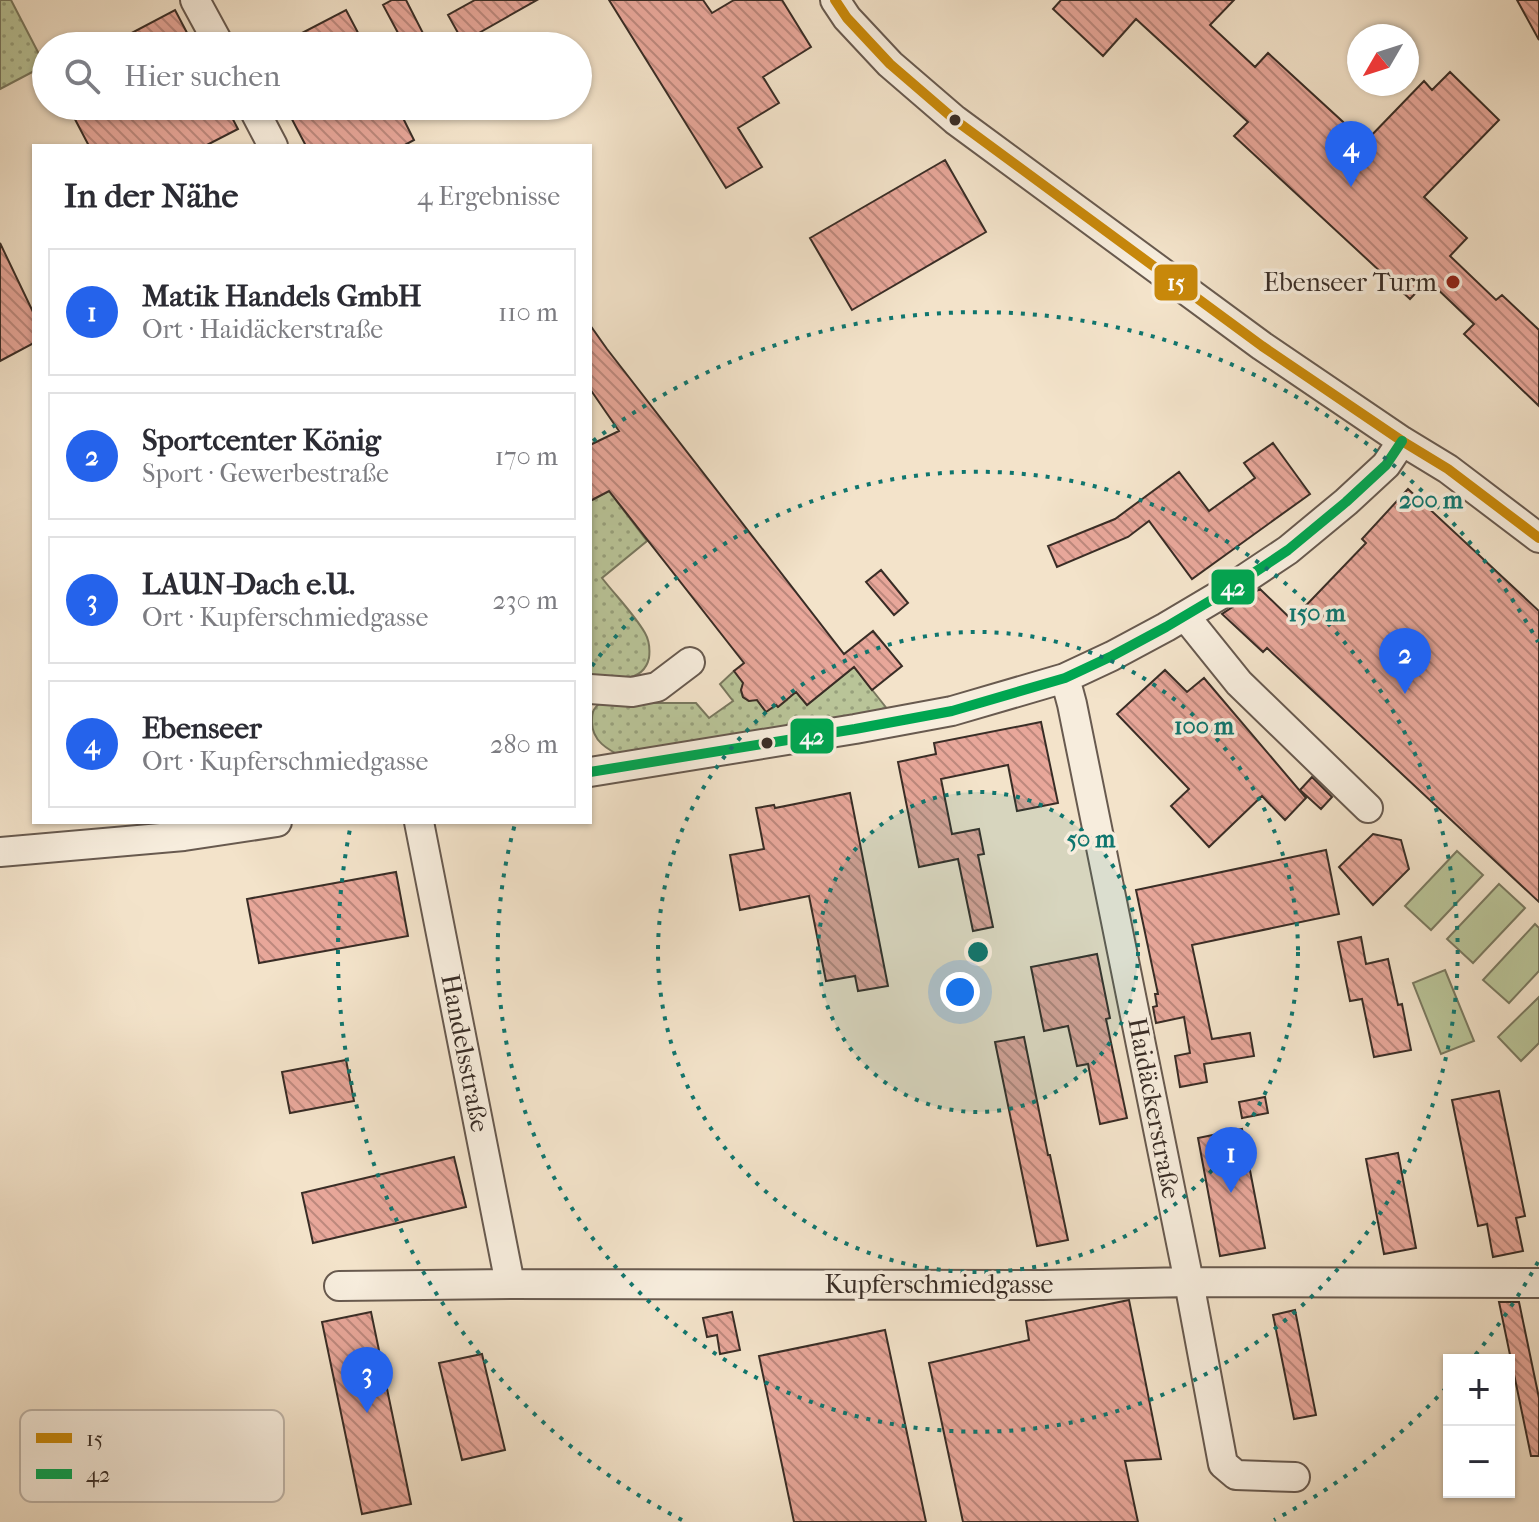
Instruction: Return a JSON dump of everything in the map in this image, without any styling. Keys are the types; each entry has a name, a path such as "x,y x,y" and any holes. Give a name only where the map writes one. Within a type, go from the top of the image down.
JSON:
{"street":[{"path":"195,0 212,32"},
{"path":"835,0 847,18 890,64 955,120 1262,346 1448,469 1539,538"},
{"path":"259,120 272,144"},
{"path":"592,767 794,740 952,711 1065,678 1185,616 1288,550 1386,465 1402,441"},
{"path":"1185,616 1239,683 1368,808"},
{"path":"592,689 632,692 657,687 690,662"},
{"name":"Haidäckerstraße","path":"1065,678 1189,1282 1223,1464 1236,1475 1295,1477"},
{"path":"0,852 184,836 264,824"},
{"name":"Handelsstraße","path":"419,824 510,1284"},
{"name":"Kupferschmiedgasse","path":"339,1286 1539,1283"}],"green space":[{"path":"0,0 11,0 32,41 32,72 0,89"},
{"path":"609,491 647,541 602,578 636,619 648,642 646,667 640,673 625,678 592,675 592,500"},
{"path":"854,667 888,710 625,758 602,744 592,727 593,712 600,703 696,703 709,718 733,701 720,684 734,671 744,684 741,690 743,697 749,701 756,699 766,712 776,705 778,707 795,690 807,705"},
{"path":"1457,851 1483,875 1431,930 1405,906"},
{"path":"1499,884 1525,908 1473,963 1447,939"},
{"path":"1535,924 1539,928 1539,971 1509,1003 1483,980"},
{"path":"1445,970 1474,1041 1441,1054 1413,983"},
{"path":"1539,997 1539,1043 1521,1061 1498,1037"}],"building":[{"path":"392,0 406,0 422,32 397,32 383,5"},
{"path":"475,0 537,0 481,32 457,32 448,15"},
{"path":"609,0 703,0 712,13 734,0 782,0 811,47 763,77 779,103 738,128 762,167 726,188"},
{"path":"1061,0 1234,0 1210,25 1255,67 1268,53 1365,142 1409,96 1419,96 1419,86 1424,81 1432,90 1450,72 1499,120 1424,197 1467,238 1450,256 1496,300 1502,295 1539,330 1539,406 1464,334 1474,324 1428,280 1410,299 1234,136 1248,122 1136,19 1103,56 1053,9"},
{"path":"1517,0 1539,0 1539,40"},
{"path":"175,10 187,32 133,32"},
{"path":"346,10 358,32 304,32"},
{"path":"75,120 233,120 238,129 209,144 88,144"},
{"path":"292,120 404,120 414,140 407,144 305,144"},
{"path":"945,160 986,232 852,310 810,238"},
{"path":"0,243 32,310 32,344 0,361"},
{"path":"592,328 844,654 873,631 902,666 872,690 854,667 807,705 796,692 778,707 776,705 766,712 757,700 749,701 743,697 743,683 734,671 744,663 609,491 592,500 592,444 619,431 592,392"},
{"path":"1273,443 1310,494 1192,579 1149,521 1128,537 1057,567 1048,546 1115,519 1179,472 1209,511 1255,478 1244,463"},
{"path":"1408,489 1539,611 1539,902 1267,648 1263,652 1222,614 1260,589 1292,620 1366,543 1362,539"},
{"path":"881,570 908,603 894,615 866,582"},
{"path":"1165,670 1187,692 1204,678 1306,798 1285,820 1262,796 1209,847 1171,806 1189,789 1117,714"},
{"path":"1041,722 1058,803 1017,811 1008,765 941,779 952,834 979,829 984,854 978,855 993,927 973,931 958,859 919,867 898,762 936,754 934,743"},
{"path":"1312,777 1332,797 1321,809 1300,790"},
{"path":"850,793 888,986 858,991 855,976 826,981 809,896 740,910 730,855 764,849 756,808 774,805 775,808"},
{"path":"1373,834 1401,840 1409,869 1373,905 1339,867"},
{"path":"1326,850 1339,914 1192,945 1212,1039 1250,1033 1254,1056 1204,1064 1207,1082 1180,1087 1175,1056 1190,1053 1184,1017 1156,1023 1153,1007 1157,1006 1155,994 1158,994 1136,890"},
{"path":"396,872 408,936 259,963 247,899"},
{"path":"1361,937 1366,964 1388,959 1398,1005 1402,1004 1411,1050 1374,1057 1362,999 1350,1001 1338,942"},
{"path":"1097,954 1110,1018 1106,1019 1127,1118 1100,1124 1088,1064 1077,1066 1068,1026 1044,1031 1031,967"},
{"path":"1024,1037 1068,1240 1037,1246 995,1042"},
{"path":"346,1060 354,1101 290,1113 282,1072"},
{"path":"1499,1091 1525,1216 1516,1218 1523,1251 1493,1257 1487,1224 1478,1226 1452,1100"},
{"path":"1265,1097 1268,1113 1242,1118 1239,1102"},
{"path":"1242,1129 1265,1248 1220,1256 1198,1138"},
{"path":"1398,1153 1416,1248 1384,1254 1366,1159"},
{"path":"454,1157 466,1207 313,1243 302,1193"},
{"path":"1129,1300 1161,1459 1125,1461 1138,1522 963,1522 929,1363 1029,1340 1026,1321"},
{"path":"1499,1302 1519,1302 1539,1398 1539,1456 1531,1456 1515,1379 1515,1354 1510,1354"},
{"path":"1295,1310 1316,1415 1294,1419 1273,1315"},
{"path":"371,1312 411,1504 362,1514 322,1322"},
{"path":"732,1312 740,1350 720,1354 717,1335 707,1337 703,1318"},
{"path":"885,1330 926,1522 794,1522 759,1356"},
{"path":"482,1354 505,1450 462,1460 439,1363"}],"transit line":[{"name":"15","path":"835,0 847,18 890,64 955,120 1262,346 1448,469 1539,538"},
{"name":"42","path":"592,772 952,711 1065,678 1166,627 1288,550 1386,465 1402,441"}],"place":[{"name":"Ebenseer","path":"1351,187"},
{"name":"Ebenseer Turm","path":"1453,282"},
{"name":"Sportcenter König","path":"1405,694"},
{"name":"Matik Handels GmbH","path":"1231,1193"},
{"name":"LAUN-Dach e.U.","path":"367,1413"}]}
